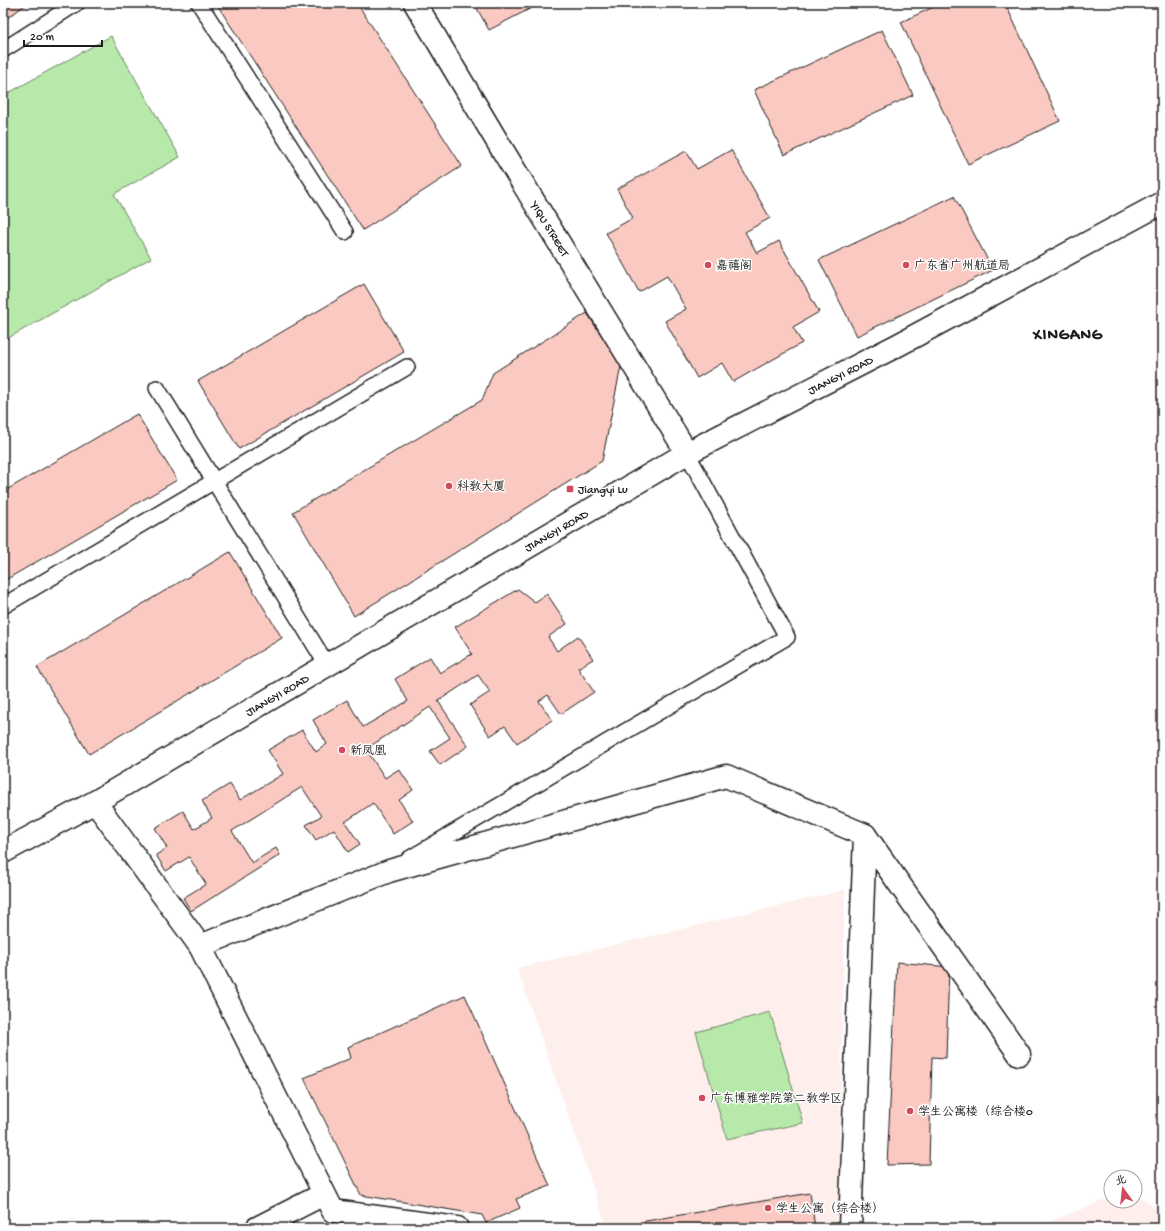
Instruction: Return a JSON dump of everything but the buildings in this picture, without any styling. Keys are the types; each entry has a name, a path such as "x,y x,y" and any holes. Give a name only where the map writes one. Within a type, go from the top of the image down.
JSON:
{"street":[{"name":"YIQU STREET","path":"415,3 687,453"},
{"name":"JIANGYI ROAD","path":"3,852 95,802 687,453 898,344 1162,203"},
{"path":"200,946 389,871 726,776 865,835 1019,1054"},
{"path":"95,802 200,946 332,1211 457,1228"},
{"path":"850,1228 865,835"},
{"path":"257,1228 324,1194"}],"lane":[{"path":"3,50 77,3"},
{"path":"199,3 345,232"},
{"path":"3,606 407,367"},
{"path":"157,388 327,665"},
{"path":"389,871 787,637 687,453"}],"shaded area":[{"name":"广东博雅学院第二教学区","path":"845,890 838,1228 607,1228 517,968"},
{"path":"1143,1198 1162,1213 1162,1228 1034,1228 1103,1200 1103,1209 1143,1209"}],"green space":[{"path":"111,36 180,157 114,194 151,258 3,341 3,96"},
{"path":"770,1012 803,1123 727,1139 696,1032"}],"place":[{"name":"嘉禧阁","path":"708,265"},
{"name":"广东省广州航道局","path":"906,265"},
{"name":"科教大厦","path":"449,486"},
{"name":"Jiangyi Lu","path":"570,489"},
{"name":"新凤凰","path":"342,750"},
{"name":"广东博雅学院第二教学区","path":"702,1098"},
{"name":"学生公寓楼（综合楼0","path":"910,1111"},
{"name":"学生公寓（综合楼）","path":"768,1208"}],"district":[{"name":"XINGANG","path":"1068,333"}]}
